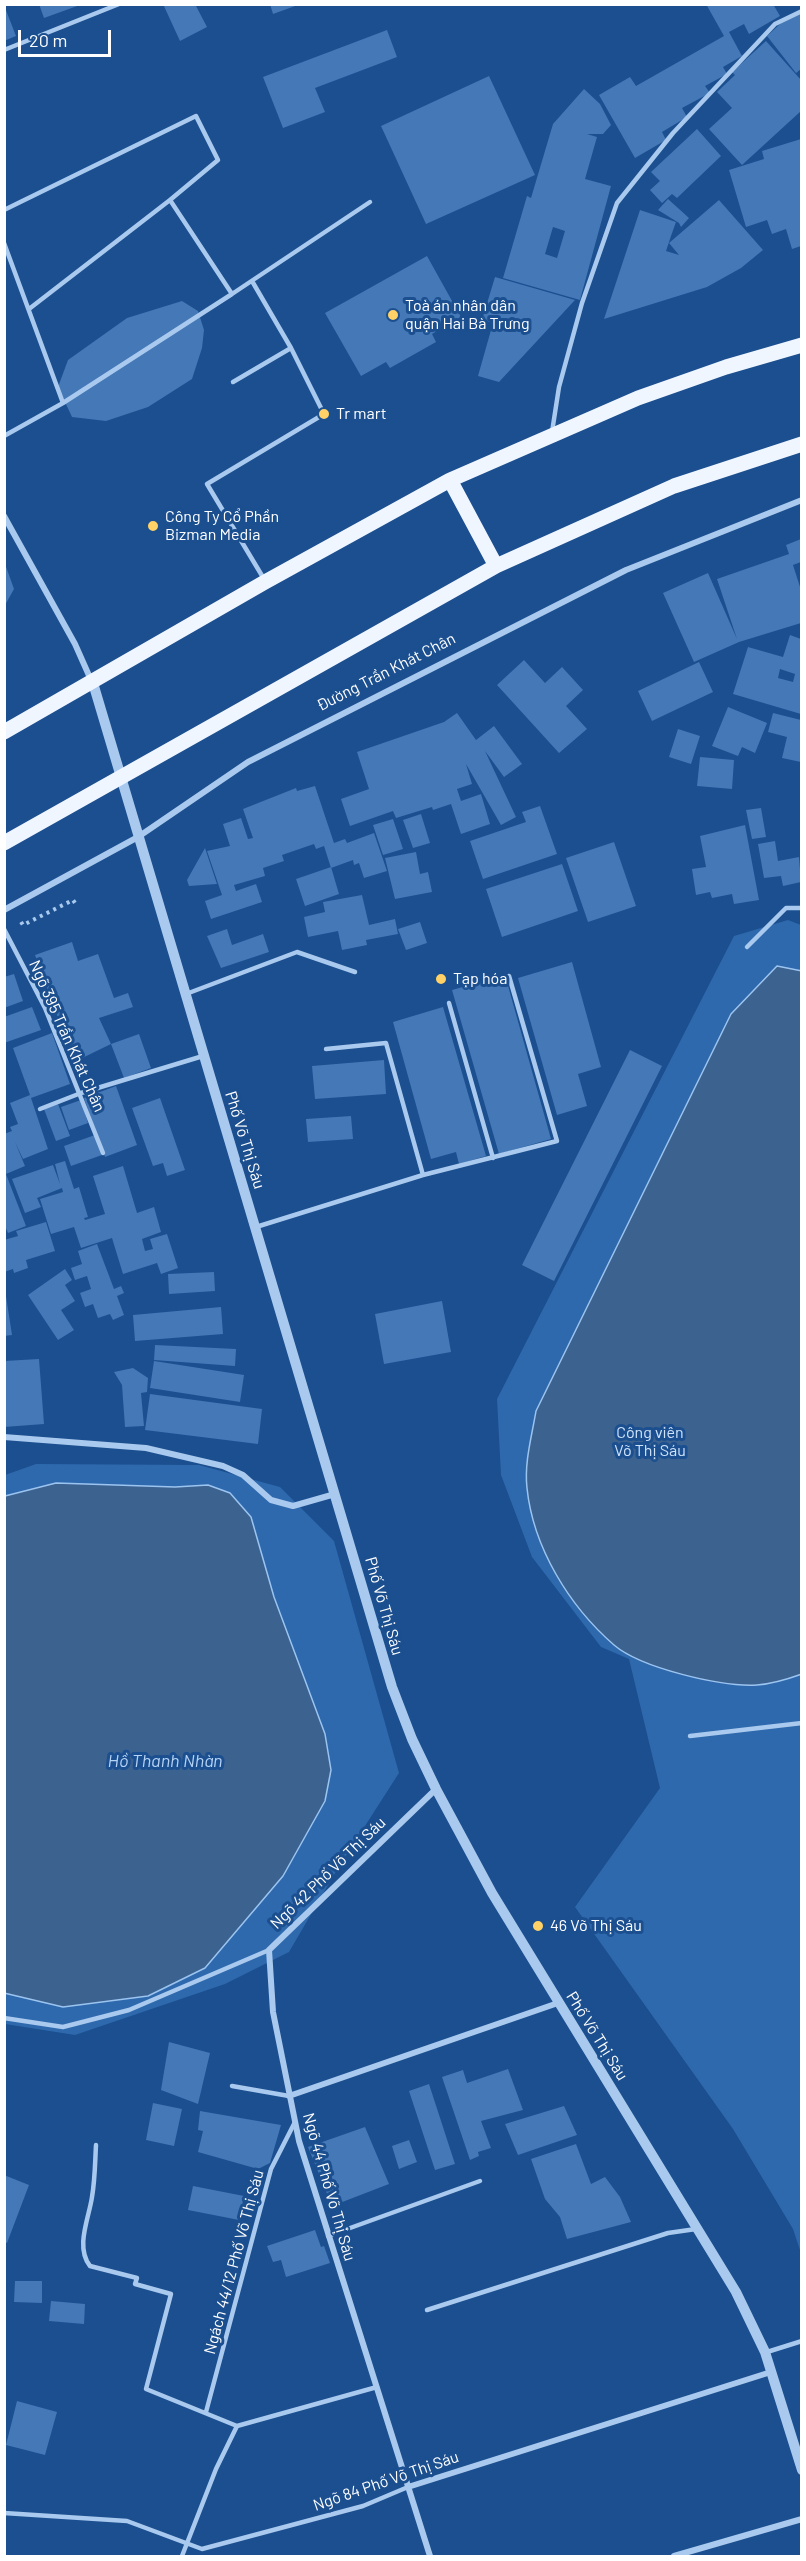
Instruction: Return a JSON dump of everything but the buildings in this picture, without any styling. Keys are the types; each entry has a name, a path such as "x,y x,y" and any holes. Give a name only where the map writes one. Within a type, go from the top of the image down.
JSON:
{"main road":[{"path":"4,732 93,683 265,582 450,480 660,390 726,367 801,345"},
{"name":"Đường Trần Khát Chân","path":"4,843 496,566 674,486 801,444"},
{"path":"450,480 496,566"}],"street":[{"name":"Đường Trần Khát Chân","path":"4,910 138,837 248,762 626,570 801,500"},
{"path":"4,516 75,644 93,683"},
{"name":"Phố Võ Thị Sáu","path":"93,683 392,1687 412,1738 436,1789 492,1893 699,2228 736,2292 765,2352 801,2470"},
{"path":"4,1437 146,1448 223,1466 243,1475 272,1500 293,1506 335,1494"},
{"name":"Ngõ 42 Phố Võ Thị Sáu","path":"289,2096 273,2012 269,1950 436,1789"},
{"name":"Ngõ 44 Phố Võ Thị Sáu","path":"430,2556 327,2236 289,2096 558,2003"},
{"name":"Ngõ 84 Phố Võ Thị Sáu","path":"408,2487 771,2372"},
{"path":"674,2556 801,2519"}],"lane":[{"path":"4,50 119,4"},
{"path":"552,435 559,387 582,303 617,203 673,133 776,24 801,11"},
{"path":"4,210 196,116 218,160 170,200 28,309"},
{"path":"170,200 232,294"},
{"path":"4,436 63,403 370,202"},
{"path":"4,243 63,403"},
{"path":"252,281 291,348 324,414 207,484 265,582"},
{"path":"233,382 291,348"},
{"path":"747,947 786,908 801,908"},
{"name":"Ngõ 395 Trần Khát Chân","path":"4,929 45,1008 81,1093 103,1154"},
{"path":"186,994 297,952 355,972"},
{"path":"256,1227 423,1175 557,1141 509,976"},
{"path":"450,1003 493,1158"},
{"path":"326,1049 386,1043 423,1175"},
{"path":"40,1109 81,1093 204,1055"},
{"path":"690,1736 801,1723"},
{"path":"4,2018 63,2027 129,2010 269,1950"},
{"path":"232,2086 289,2096"},
{"name":"Ngách 44/12 Phố Võ Thị Sáu","path":"206,2412 271,2169 295,2122"},
{"path":"96,2145 92,2198 83,2242 86,2262 90,2266 137,2278 135,2284 171,2294 146,2389 237,2426 377,2387"},
{"path":"327,2236 480,2181"},
{"path":"427,2310 668,2233 699,2228"},
{"path":"765,2352 801,2341"},
{"path":"182,2556 216,2469 237,2426"},
{"name":"Ngõ 84 Phố Võ Thị Sáu","path":"4,2512 127,2521 187,2542 202,2550 363,2506 408,2487"}],"path":[{"path":"22,925 73,900 77,906"}],"green space":[{"name":"Công viên Võ Thị Sáu","path":"788,920 801,925 801,2253 793,2229 733,2129 575,1907 660,1788 629,1659 601,1647 532,1557 501,1475 497,1399 734,936"},
{"name":"Hồ Thanh Nhàn","path":"36,1464 199,1465 280,1487 334,1541 399,1773 338,1868 289,1952 225,1984 75,2035 5,2024 5,1475"}],"water":[{"path":"777,966 802,971 802,1674 768,1684 742,1685 682,1674 643,1661 614,1645 598,1629 568,1594 545,1553 531,1510 527,1488 527,1469 536,1411 731,1014"},
{"name":"Hồ Thanh Nhàn","path":"56,1483 175,1487 208,1485 230,1493 251,1517 274,1597 325,1734 331,1770 325,1801 283,1876 205,1968 148,1996 63,2007 4,1993 5,1496"}],"place":[{"name":"Toà án nhân dân quận Hai Bà Trưng","path":"393,315"},
{"name":"Tr mart","path":"324,414"},
{"name":"Công Ty Cổ Phần Bizman Media","path":"153,526"},
{"name":"Tạp hóa","path":"441,979"},
{"name":"46 Võ Thị Sáu","path":"538,1926"}]}
